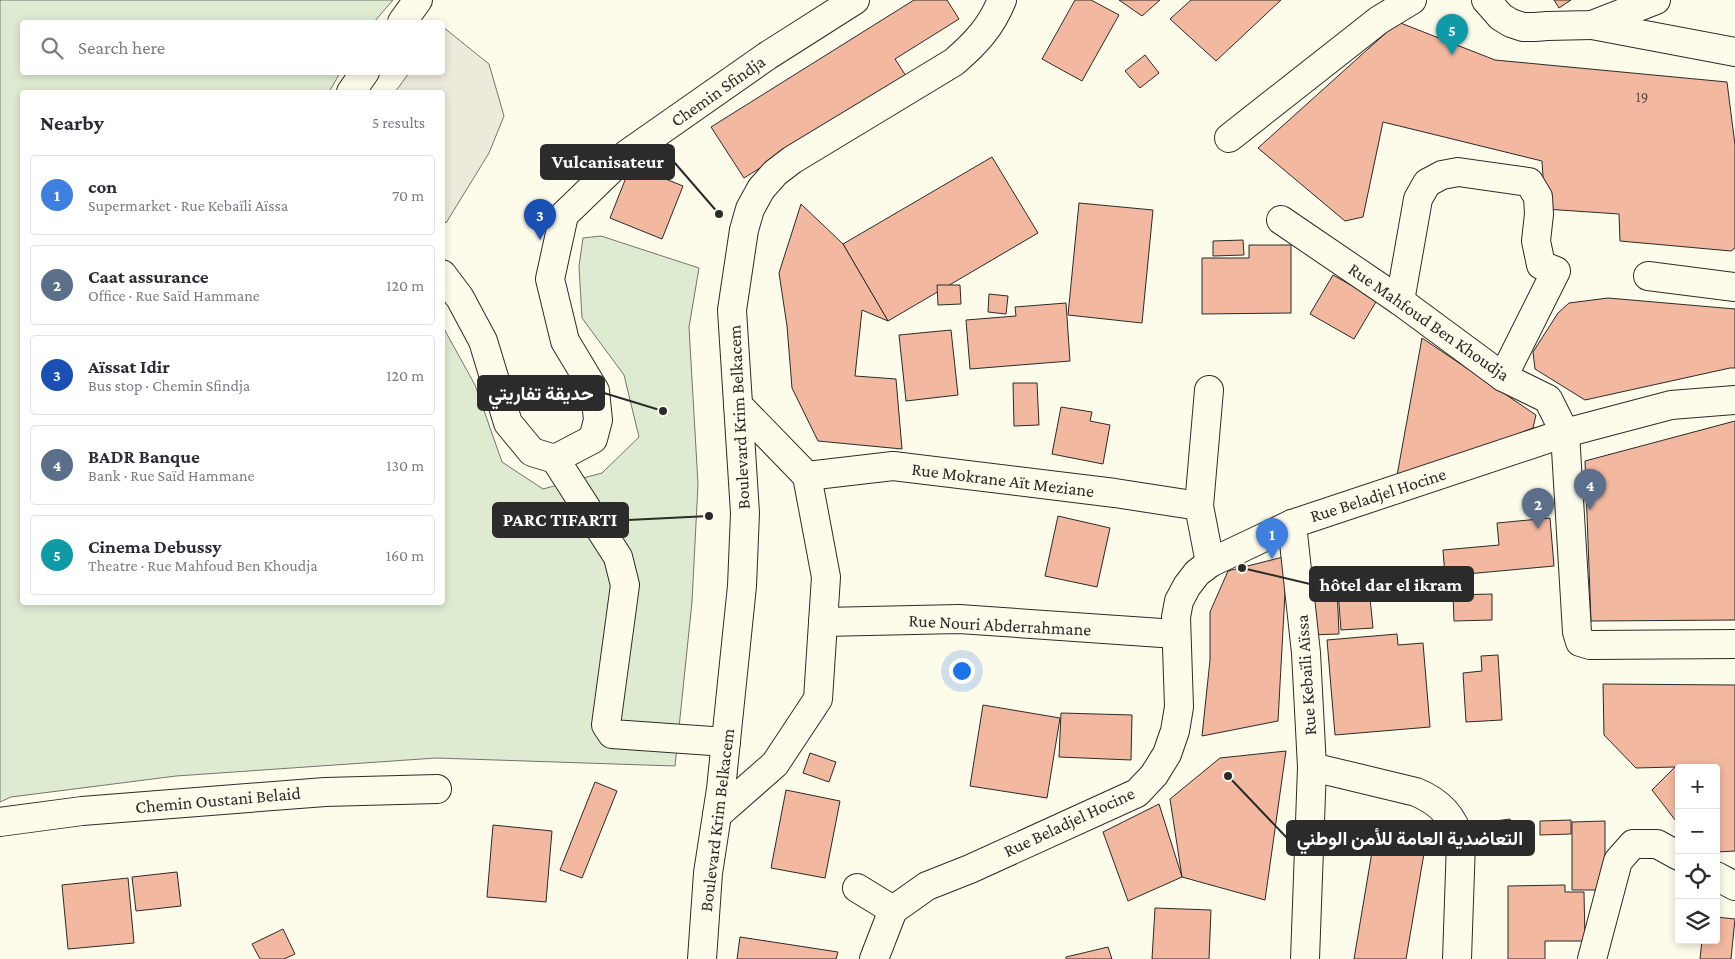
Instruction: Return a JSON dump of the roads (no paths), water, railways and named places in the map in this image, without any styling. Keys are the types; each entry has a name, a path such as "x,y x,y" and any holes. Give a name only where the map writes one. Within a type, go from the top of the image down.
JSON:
{"street":[{"path":"403,20 418,0"},
{"name":"Chemin Sfindja","path":"554,459 593,439 598,420 595,391 565,341 550,279 564,214 627,154 767,56 855,0"},
{"name":"Boulevard Krim Belkacem","path":"702,959 708,873 726,742 743,579 744,513 732,310 744,230 750,209 761,189 775,173 792,160 954,62 978,41 996,16 1002,0"},
{"path":"1229,138 1379,20 1412,0"},
{"path":"1486,0 1501,17 1523,27 1592,24 1735,52"},
{"path":"1592,24 1656,0"},
{"path":"352,90 363,75"},
{"path":"1400,301 1418,199 1427,184 1442,175 1458,172 1528,182 1538,197 1539,214 1536,242 1541,265 1556,272 1503,376"},
{"name":"Rue Mahfoud Ben Khoudja","path":"1281,220 1400,301 1503,376 1548,399 1565,434"},
{"path":"1648,276 1735,287"},
{"path":"445,278 460,298 483,341 508,423 532,452 554,459 618,556 625,585 606,725 612,734 726,742"},
{"path":"1208,390 1199,506 1210,563"},
{"name":"Rue Beladjel Hocine","path":"893,910 927,886 1137,793 1154,775 1167,754 1175,731 1179,707 1176,617 1179,601 1186,586 1197,573 1210,563 1292,524 1565,434 1670,405 1735,400"},
{"path":"717,815 775,764 818,699 826,577 807,476 738,405"},
{"path":"1565,434 1576,632 1580,642 1590,645 1735,644"},
{"name":"Rue Mokrane Aït Meziane","path":"807,476 893,466 1115,493 1199,506"},
{"name":"Rue Kebaïli Aïssa","path":"1292,524 1306,653 1312,766 1305,959"},
{"name":"Rue Nouri Abderrahmane","path":"823,622 959,620 1176,634"},
{"path":"1312,766 1416,792 1429,797 1450,816 1457,828 1461,842 1457,959"},
{"name":"Chemin Oustani Belaid","path":"0,822 82,811 325,792 437,789"},
{"path":"1592,959 1618,861 1633,844 1657,844 1675,854"},
{"path":"1720,878 1735,886"},
{"path":"857,888 893,910 874,959"}],"place":[{"name":"Cinema Debussy","path":"1452,55"},
{"name":"Vulcanisateur","path":"719,214"},
{"name":"Aïssat Idir","path":"540,240"},
{"name":"حديقة تفاريتي","path":"663,411"},
{"name":"BADR Banque","path":"1590,510"},
{"name":"PARC TIFARTI","path":"709,516"},
{"name":"Caat assurance","path":"1538,529"},
{"name":"con","path":"1272,559"},
{"name":"hôtel dar el ikram","path":"1242,568"},
{"name":"التعاضدية العامة للأمن الوطني","path":"1228,776"}]}
